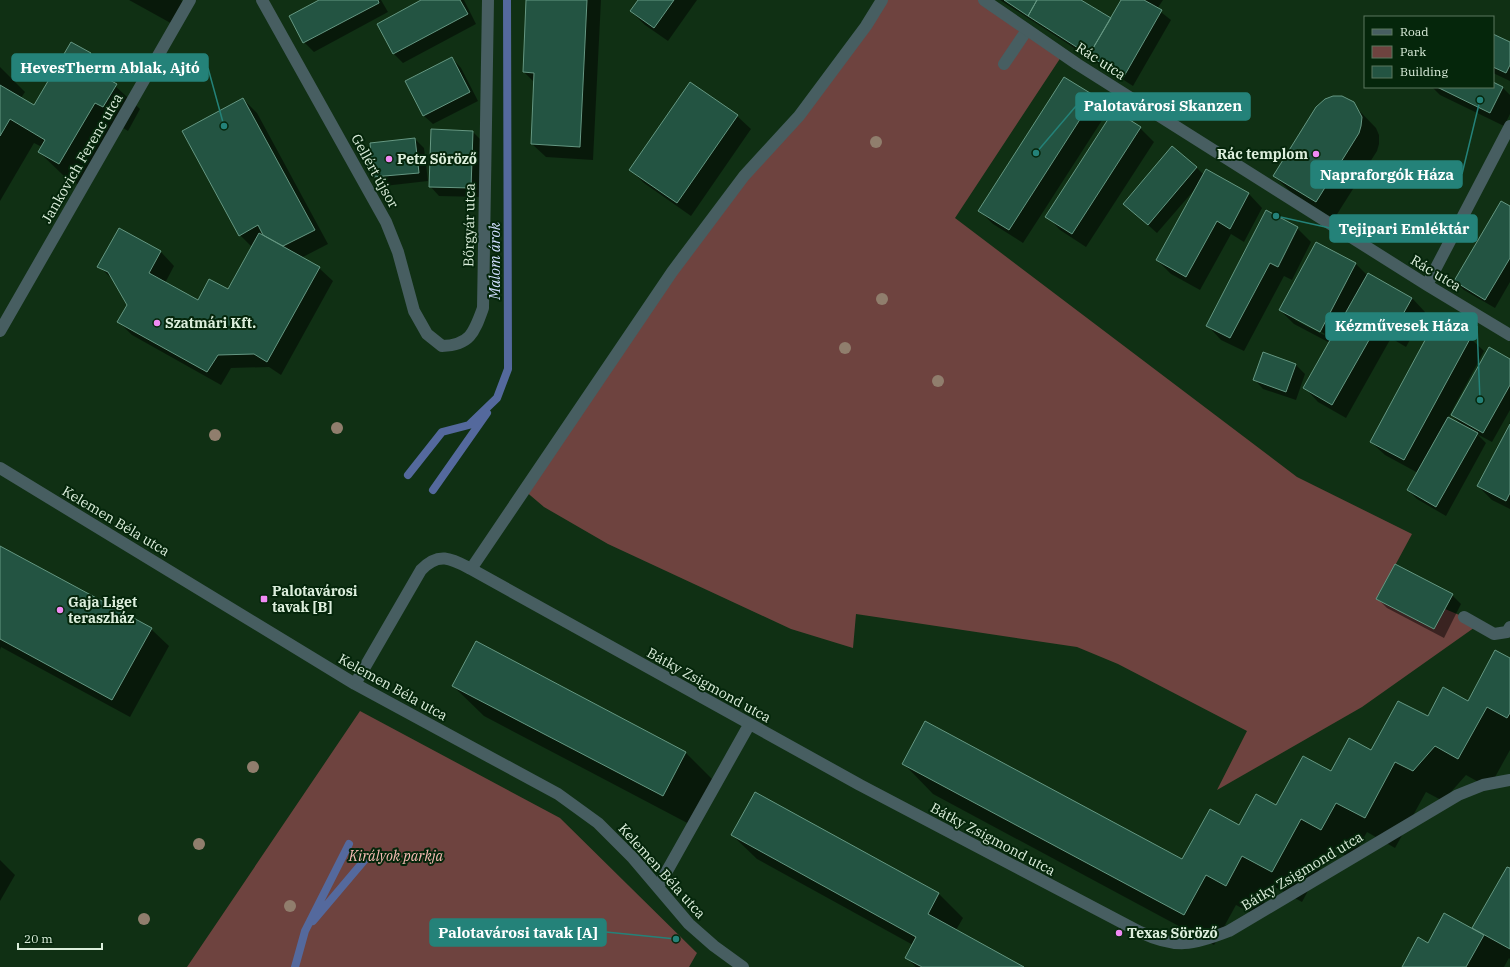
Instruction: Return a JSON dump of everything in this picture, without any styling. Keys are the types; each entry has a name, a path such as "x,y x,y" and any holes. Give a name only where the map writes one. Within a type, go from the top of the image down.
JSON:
{"street":[{"name":"Jankovich Ferenc utca","path":"0,330 190,0"},
{"name":"Gellért újsor","path":"262,0 386,222 398,252 414,311 427,334 442,346 457,345"},
{"name":"Bőrgyár utca","path":"457,345 466,339 475,329 483,308 488,0"},
{"path":"471,569 672,272 744,176 799,116 866,26 882,0"},
{"name":"Rác utca","path":"984,0 1077,64 1427,286 1510,335"},
{"path":"1004,64 1027,30"},
{"path":"1427,286 1510,126"},
{"name":"Kelemen Béla utca","path":"0,468 355,684 558,794 598,823 658,887 689,924 714,946 743,967"},
{"name":"Bátky Zsigmond utca","path":"355,684 424,566 434,560 444,558 452,559 749,725 926,821 1140,932 1155,939 1180,945 1204,941 1229,931 1458,795 1483,785 1510,780"},
{"path":"1464,617 1494,634 1507,632 1510,627"},
{"path":"658,887 749,725"}],"green space":[{"path":"882,0 984,0 1063,54 955,218 1297,477 1412,534 1377,599 1434,629 1445,609 1478,625 1362,707 1217,790 1247,731 1118,664 1077,647 856,614 853,648 791,629 608,544 544,507 524,490 672,272 799,116"},
{"name":"Királyok parkja","path":"360,711 560,818 697,953 689,967 187,967"}],"building":[{"path":"319,0 378,0 379,3 303,43 289,16"},
{"path":"421,0 460,0 468,14 393,54 377,24"},
{"path":"526,0 587,0 580,147 531,144 534,73 523,72"},
{"path":"638,0 674,0 654,28 630,11"},
{"path":"1004,0 1037,0 1028,16"},
{"path":"1037,0 1081,0 1111,18 1089,55 1028,16"},
{"path":"1121,0 1144,0 1162,10 1123,78 1089,55"},
{"path":"1494,34 1510,42 1510,65 1506,73 1494,67"},
{"path":"71,42 91,53 84,66 117,84 103,107 95,103 59,164 38,152 45,140 10,119 0,136 0,85 34,105"},
{"path":"452,57 470,92 423,116 405,81"},
{"path":"1064,77 1095,96 1009,230 978,211"},
{"path":"690,82 738,115 677,203 629,170"},
{"path":"1494,82 1503,87 1490,113 1439,88 1494,88"},
{"name":"Rác templom","path":"1333,96 1342,96 1354,102 1362,117 1361,126 1359,133 1316,202 1273,176 1316,107 1325,99"},
{"path":"243,98 315,230 283,246 263,235 258,225 239,236 182,131"},
{"path":"1114,110 1141,127 1072,234 1045,217"},
{"path":"431,129 473,131 471,188 429,187"},
{"path":"415,138 419,173 373,177 370,143"},
{"path":"1172,146 1197,167 1148,225 1123,204"},
{"path":"1206,169 1249,193 1230,229 1217,221 1186,277 1156,260"},
{"path":"1501,201 1510,206 1510,258 1485,300 1454,281"},
{"path":"1266,210 1298,227 1278,267 1270,263 1230,338 1206,326"},
{"path":"119,228 161,251 149,273 198,300 209,279 228,289 259,233 320,267 267,362 254,354 218,355 207,372 117,322 127,305 108,272 97,267"},
{"path":"1316,242 1356,263 1320,332 1279,310"},
{"path":"1368,273 1412,298 1392,334 1377,326 1332,405 1303,388"},
{"path":"1437,318 1471,337 1404,460 1370,442"},
{"path":"1489,347 1510,359 1510,385 1483,433 1451,415"},
{"path":"1263,352 1296,364 1286,392 1253,380"},
{"path":"1448,417 1478,433 1436,507 1407,490"},
{"path":"1510,424 1510,493 1506,501 1477,486"},
{"name":"Gaja Liget teraszház","path":"0,546 152,628 112,700 0,639"},
{"path":"1395,564 1453,594 1434,629 1376,599"},
{"path":"476,641 686,752 663,796 452,686"},
{"path":"1495,650 1510,658 1510,713 1507,718 1487,707 1458,759 1435,746 1413,771 1395,762 1365,818 1336,803 1321,830 1301,819 1272,872 1242,856 1226,886 1206,875 1184,915 902,764 925,721 1182,859 1210,809 1239,825 1256,794 1276,805 1303,756 1331,771 1349,738 1371,750 1398,701 1428,716 1443,687 1468,701"},
{"path":"755,792 939,893 928,914 1024,967 922,967 905,958 916,937 731,835"},
{"path":"1507,867 1510,868 1510,949 1472,928"},
{"path":"1444,913 1484,935 1466,967 1402,967 1418,937 1428,943"}],"waterway":[{"name":"Malom árok","path":"408,475 442,432 469,425 497,398 508,369 507,0"},
{"path":"433,490 487,413"},
{"path":"295,967 305,931 349,844"},
{"path":"313,921 368,856"}],"place":[{"name":"Napraforgók Háza","path":"1480,100"},
{"name":"HevesTherm Ablak, Ajtó","path":"224,126"},
{"name":"Palotavárosi Skanzen","path":"1036,153"},
{"name":"Rác templom","path":"1316,154"},
{"name":"Petz Söröző","path":"389,159"},
{"name":"Tejipari Emléktár","path":"1276,216"},
{"name":"Szatmári Kft.","path":"157,323"},
{"name":"Kézművesek Háza","path":"1480,400"},
{"name":"Palotavárosi tavak [B]","path":"264,599"},
{"name":"Gaja Liget teraszház","path":"60,610"},
{"name":"Texas Söröző","path":"1119,933"},
{"name":"Palotavárosi tavak [A]","path":"676,939"}]}
